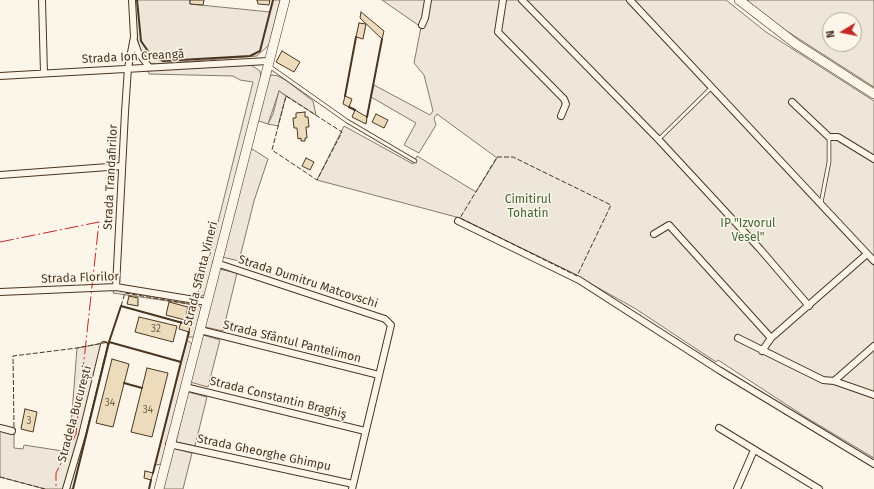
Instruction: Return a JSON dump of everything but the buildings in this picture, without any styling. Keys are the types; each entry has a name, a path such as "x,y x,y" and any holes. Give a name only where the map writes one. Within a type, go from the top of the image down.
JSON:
{"street":[{"path":"42,0 44,73"},
{"path":"132,0 134,37 138,52 149,67"},
{"name":"Strada Sfânta Vineri","path":"159,489 267,63 285,0"},
{"path":"422,25 425,18 428,0"},
{"path":"503,0 498,32 564,100 566,104 561,116"},
{"path":"522,0 659,140 760,249 809,306"},
{"path":"630,0 874,261"},
{"path":"739,0 796,44 874,94"},
{"name":"Strada Trandafirilor","path":"116,287 128,68 134,37"},
{"name":"Strada Ion Creangă","path":"0,76 128,68 267,63"},
{"path":"792,102 829,137 838,137 874,159"},
{"path":"0,175 122,166"},
{"path":"458,221 579,280 751,391 874,464"},
{"path":"654,234 668,225 771,338"},
{"path":"762,351 771,338 867,254"},
{"name":"Strada Dumitru Matcovschi","path":"216,263 385,319 391,325 352,486"},
{"name":"Strada Florilor","path":"0,292 116,287 207,302"},
{"name":"Strada Sfântul Pantelimon","path":"200,330 379,375"},
{"path":"738,338 823,380 834,381 874,395"},
{"name":"Stradela București","path":"66,489 82,435 104,345"},
{"path":"834,381 874,346"},
{"name":"Strada Constantin Braghiş","path":"185,387 365,431"},
{"path":"0,428 12,430"},
{"path":"719,428 819,489"},
{"name":"Strada Gheorghe Ghimpu","path":"170,444 352,486"},
{"path":"737,489 754,450"}],"lane":[{"path":"267,63 347,121 415,161"},
{"path":"659,140 712,87"},
{"path":"820,202 829,162 829,137"}],"green space":[{"path":"135,0 190,0 190,4 270,12 273,0 280,0 269,45 257,56 155,64 149,63 140,49 136,32"},
{"name":"IP \"Izvorul Vesel\"","path":"382,0 726,0 766,32 874,101 874,458 807,418 718,360 716,362 636,309 577,276 460,218 317,180 344,126 413,164 417,156 476,192 497,158 437,114 434,118 436,125 419,153 404,145 416,123 371,97 374,85 430,115 433,111 424,75 414,63 421,27"},
{"path":"747,0 874,0 874,87 771,21"},
{"path":"251,65 260,71 261,79 206,294 199,297 194,296 198,293 204,266 207,266 253,82 240,80 233,76 149,74 148,70"},
{"path":"272,75 278,76 287,81 313,101 316,115 279,91 268,124 256,120 267,78"},
{"path":"249,147 268,159 254,201 239,261 222,257"},
{"path":"219,269 237,273 223,331 205,327"},
{"path":"114,290 125,290 196,302 201,308 194,337 187,337 195,305 113,293"},
{"path":"203,335 220,340 208,387 190,382"},
{"path":"187,340 192,344 162,464 155,465"},
{"path":"109,342 73,489 45,489 0,477 0,431 14,434 14,448 23,449 24,445 69,452 77,348"},
{"path":"188,392 207,397 195,446 176,442"},
{"path":"174,448 192,453 183,489 163,489"}],"shaded area":[{"path":"279,91 286,96 278,126 268,124 273,114"}],"fence":[{"path":"286,96 342,132 317,180 272,150 286,96"},
{"path":"497,157 513,157 611,205 577,276 460,218 497,157"},
{"path":"121,306 125,293 195,305 191,324"},
{"path":"14,427 13,356 77,348 109,342"},
{"path":"0,477 45,489"}],"wall":[{"path":"137,0 141,41 150,54 163,61 250,56 260,51 273,0"},
{"path":"345,96 356,37"},
{"path":"367,117 382,39"},
{"path":"349,107 355,110"},
{"path":"109,342 121,306 190,325"},
{"path":"181,362 189,332"},
{"path":"73,489 109,342 181,362 153,473"},
{"path":"124,383 142,388"},
{"path":"149,489 151,480"}],"power":[{"path":"0,242 99,222 76,434 56,473 56,489"}],"park label":[{"name":"Cimitirul Tohatin","path":"528,207"}]}
